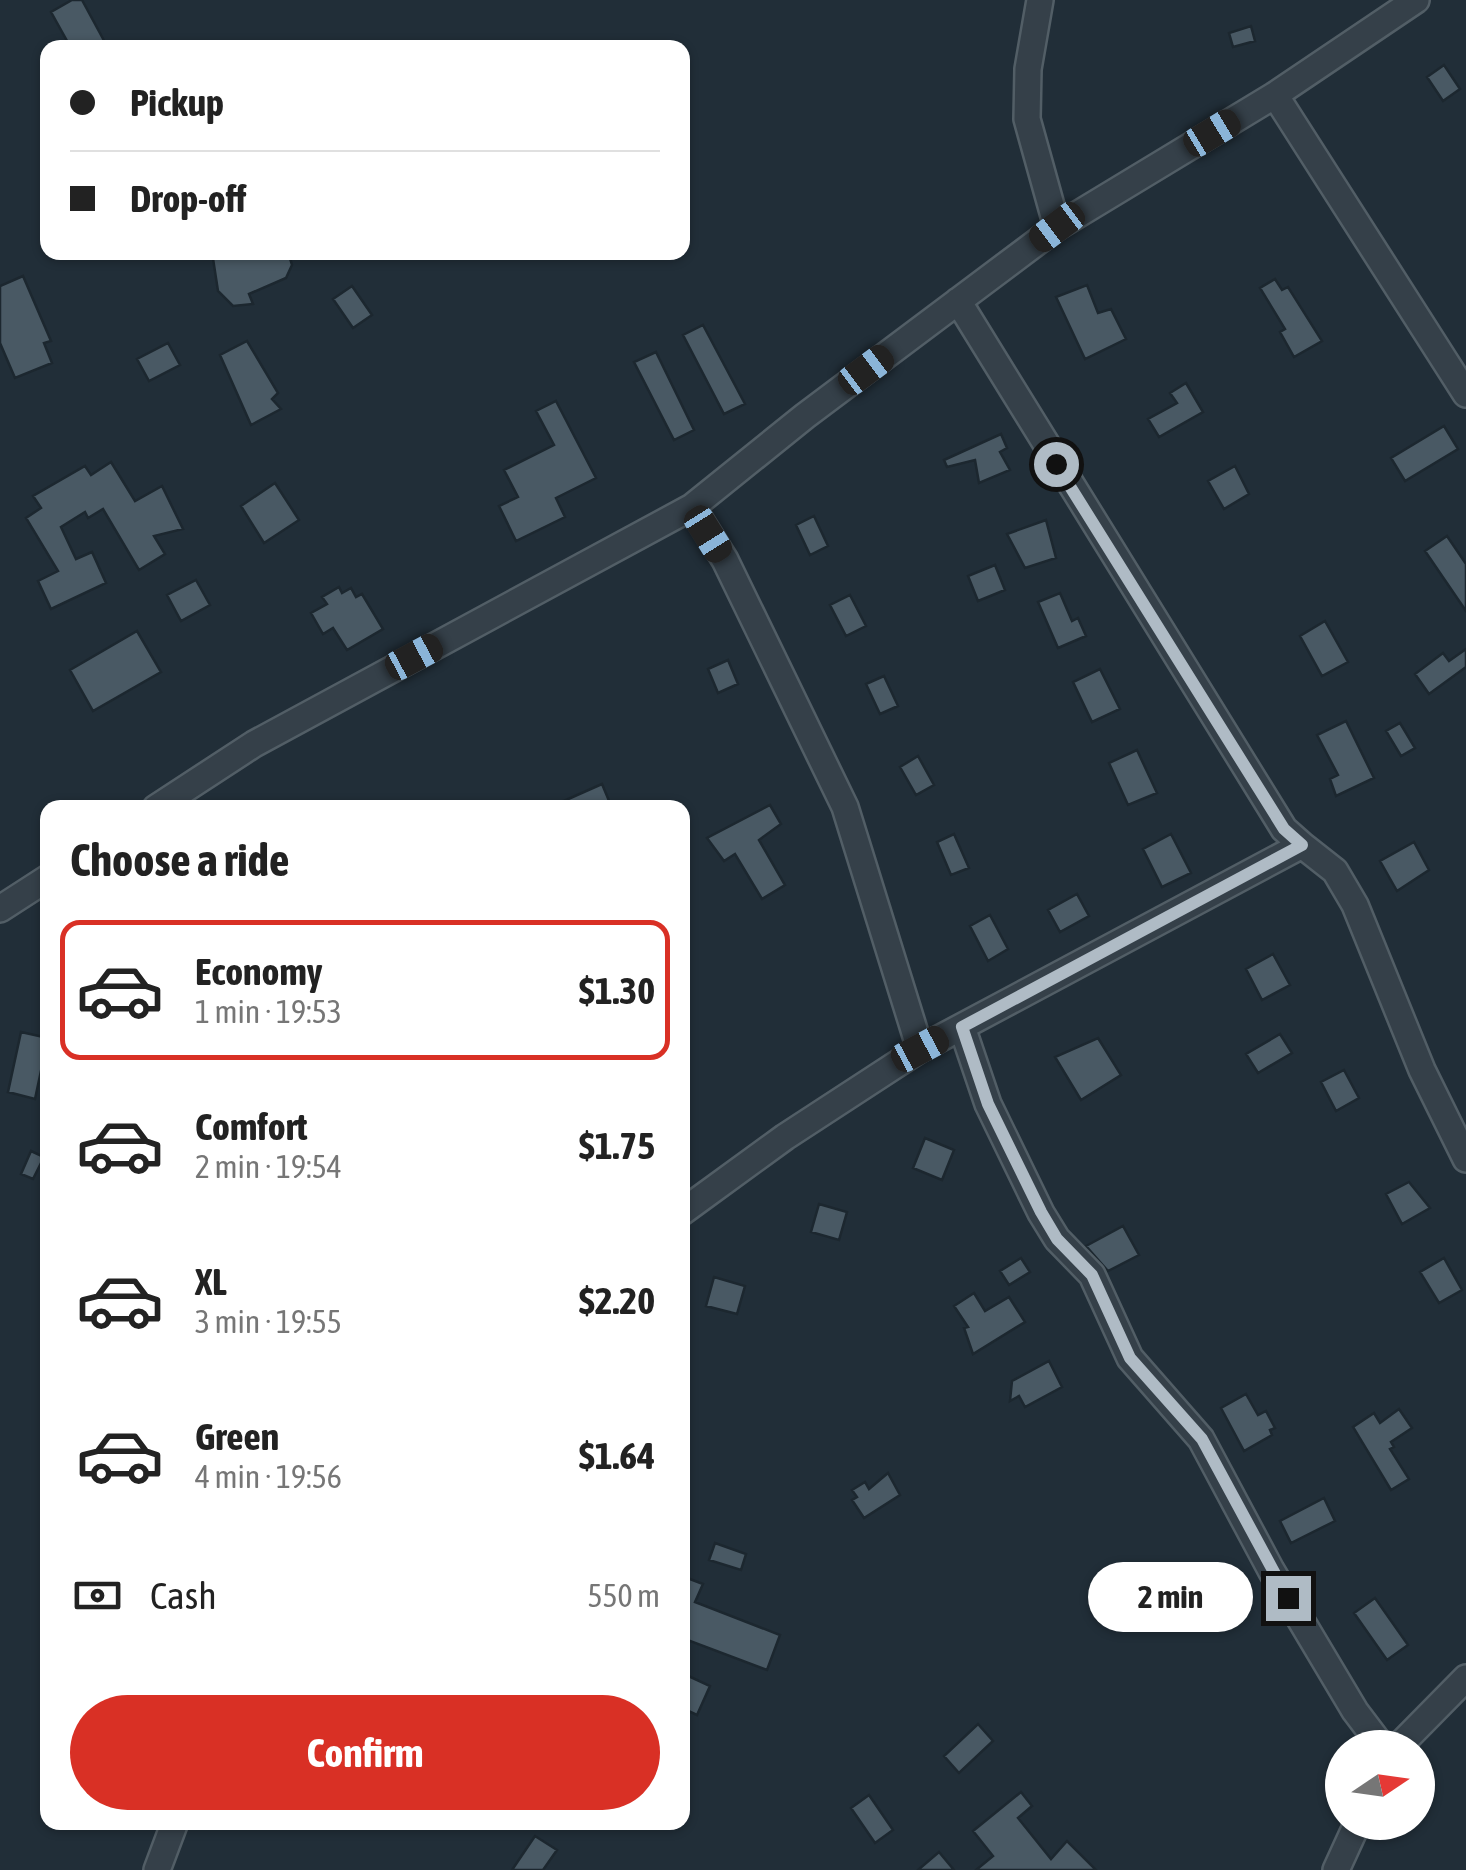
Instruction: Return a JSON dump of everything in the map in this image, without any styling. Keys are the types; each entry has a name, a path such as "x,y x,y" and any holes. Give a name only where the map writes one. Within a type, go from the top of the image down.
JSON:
{"street":[{"path":"1040,0 1028,69 1028,118 1057,227"},
{"path":"168,800 254,744 692,507 1057,227 1274,95 1416,0"},
{"path":"1274,95 1466,394"},
{"path":"958,301 1284,829 1335,871 1355,905 1422,1070 1466,1159"},
{"path":"692,507 725,560 845,807 920,1049"},
{"path":"690,1206 785,1137 920,1049 1302,845"},
{"path":"0,909 40,883"},
{"path":"962,1027 988,1104 1041,1212 1057,1239 1092,1275 1130,1358 1202,1439 1280,1585 1370,1730"},
{"path":"1415,1730 1466,1678"},
{"path":"157,1870 172,1830"},
{"path":"1336,1870 1350,1840"}],"building":[{"path":"72,0 82,0 104,40 67,40 51,12"},
{"path":"1251,26 1255,41 1233,47 1229,33"},
{"path":"1444,65 1460,89 1443,101 1427,77"},
{"path":"213,260 290,260 286,278 249,294 253,304 233,306 218,291"},
{"path":"23,276 51,341 44,343 52,363 15,378 0,343 0,286"},
{"path":"1275,279 1282,290 1288,287 1322,341 1294,357 1280,332 1285,329 1260,288"},
{"path":"1087,285 1098,313 1111,309 1126,339 1085,359 1056,297"},
{"path":"352,286 372,315 353,328 333,299"},
{"path":"703,325 745,404 724,414 683,335"},
{"path":"247,341 278,393 272,399 281,409 251,425 220,355"},
{"path":"168,343 180,365 149,381 137,359"},
{"path":"656,352 694,430 674,440 634,362"},
{"path":"1186,383 1203,412 1159,437 1148,419 1177,403 1170,393"},
{"path":"556,401 596,478 556,498 565,517 516,541 499,506 518,497 504,470 554,445 536,411"},
{"path":"1444,426 1458,449 1405,481 1391,458"},
{"path":"1001,434 1007,448 1000,452 1010,470 979,483 975,460 947,467 944,460"},
{"path":"111,462 135,501 162,486 183,529 154,536 165,554 139,570 103,509 88,518 85,512 61,527 76,559 92,552 106,583 51,609 38,581 58,571 26,518 41,508 33,496 85,466 91,475"},
{"path":"1235,466 1249,494 1224,509 1208,481"},
{"path":"275,483 299,520 264,543 241,506"},
{"path":"814,516 828,546 810,555 796,525"},
{"path":"1046,520 1056,558 1025,568 1007,534"},
{"path":"1447,536 1466,564 1466,611 1425,551"},
{"path":"995,565 1005,590 978,601 968,576"},
{"path":"196,580 210,605 181,621 167,595"},
{"path":"339,587 342,593 351,588 356,597 362,594 383,629 347,650 333,628 323,634 311,613 327,604 322,597"},
{"path":"1060,593 1072,621 1078,618 1086,636 1058,648 1038,602"},
{"path":"850,595 866,626 846,636 830,605"},
{"path":"1325,621 1348,662 1322,676 1300,636"},
{"path":"137,631 161,672 93,711 70,670"},
{"path":"1466,649 1466,667 1429,694 1415,674 1443,653 1449,661"},
{"path":"728,660 738,684 718,693 708,669"},
{"path":"1100,669 1120,709 1092,722 1073,682"},
{"path":"884,676 898,706 880,714 866,684"},
{"path":"1346,721 1374,778 1336,796 1330,779 1338,775 1317,735"},
{"path":"1400,723 1415,748 1401,756 1386,731"},
{"path":"1137,750 1157,793 1128,805 1109,763"},
{"path":"918,756 934,785 916,795 900,767"},
{"path":"602,784 609,800 566,800"},
{"path":"770,805 781,824 759,840 785,885 762,899 735,854 724,861 707,838"},
{"path":"954,834 969,868 951,875 937,842"},
{"path":"1171,834 1191,873 1162,887 1143,849"},
{"path":"1414,842 1429,870 1397,891 1380,861"},
{"path":"1077,894 1089,916 1060,932 1048,910"},
{"path":"990,915 1008,949 988,961 970,926"},
{"path":"1273,954 1290,985 1262,1000 1246,969"},
{"path":"21,1032 40,1036 40,1076 35,1099 8,1092"},
{"path":"1280,1034 1292,1053 1258,1073 1246,1054"},
{"path":"1098,1038 1121,1075 1081,1100 1055,1057"},
{"path":"1344,1070 1359,1098 1336,1111 1321,1082"},
{"path":"925,1138 954,1150 942,1180 913,1168"},
{"path":"31,1151 40,1155 33,1179 21,1174"},
{"path":"1409,1182 1430,1208 1402,1224 1386,1194"},
{"path":"819,1204 847,1212 839,1240 811,1232"},
{"path":"1123,1226 1139,1255 1108,1271 1086,1246"},
{"path":"1021,1258 1030,1272 1009,1285 1000,1271"},
{"path":"1444,1258 1462,1290 1439,1303 1420,1272"},
{"path":"714,1277 745,1286 737,1314 706,1306"},
{"path":"974,1293 985,1311 1009,1297 1025,1322 973,1354 964,1328 968,1327 954,1306"},
{"path":"1049,1361 1062,1387 1025,1407 1019,1396 1010,1401 1012,1381"},
{"path":"1246,1394 1258,1415 1266,1411 1275,1428 1270,1430 1272,1435 1244,1451 1221,1408"},
{"path":"1399,1409 1412,1428 1391,1442 1394,1447 1390,1449 1409,1479 1391,1490 1353,1427 1374,1413 1380,1423"},
{"path":"888,1473 900,1495 864,1518 852,1500 857,1497 852,1490 865,1482 869,1489"},
{"path":"1324,1498 1335,1521 1291,1543 1280,1521"},
{"path":"715,1543 746,1554 741,1570 709,1560"},
{"path":"690,1579 703,1584 695,1602 780,1635 767,1670 690,1641"},
{"path":"1375,1598 1408,1645 1387,1660 1354,1613"},
{"path":"690,1677 710,1686 697,1715 690,1712"},
{"path":"978,1724 993,1741 959,1773 944,1756"},
{"path":"1021,1792 1032,1806 1018,1818 1051,1859 1067,1841 1096,1870 976,1870 993,1856 973,1831"},
{"path":"869,1795 893,1830 875,1843 851,1808"},
{"path":"535,1836 557,1850 543,1870 512,1870"},
{"path":"939,1852 954,1870 918,1870"}],"route":[{"path":"1056,464 1284,829 1302,845 962,1027 988,1104 1026,1174 1041,1212 1057,1239 1084,1263 1098,1284 1130,1358 1202,1439 1288,1598"}]}
